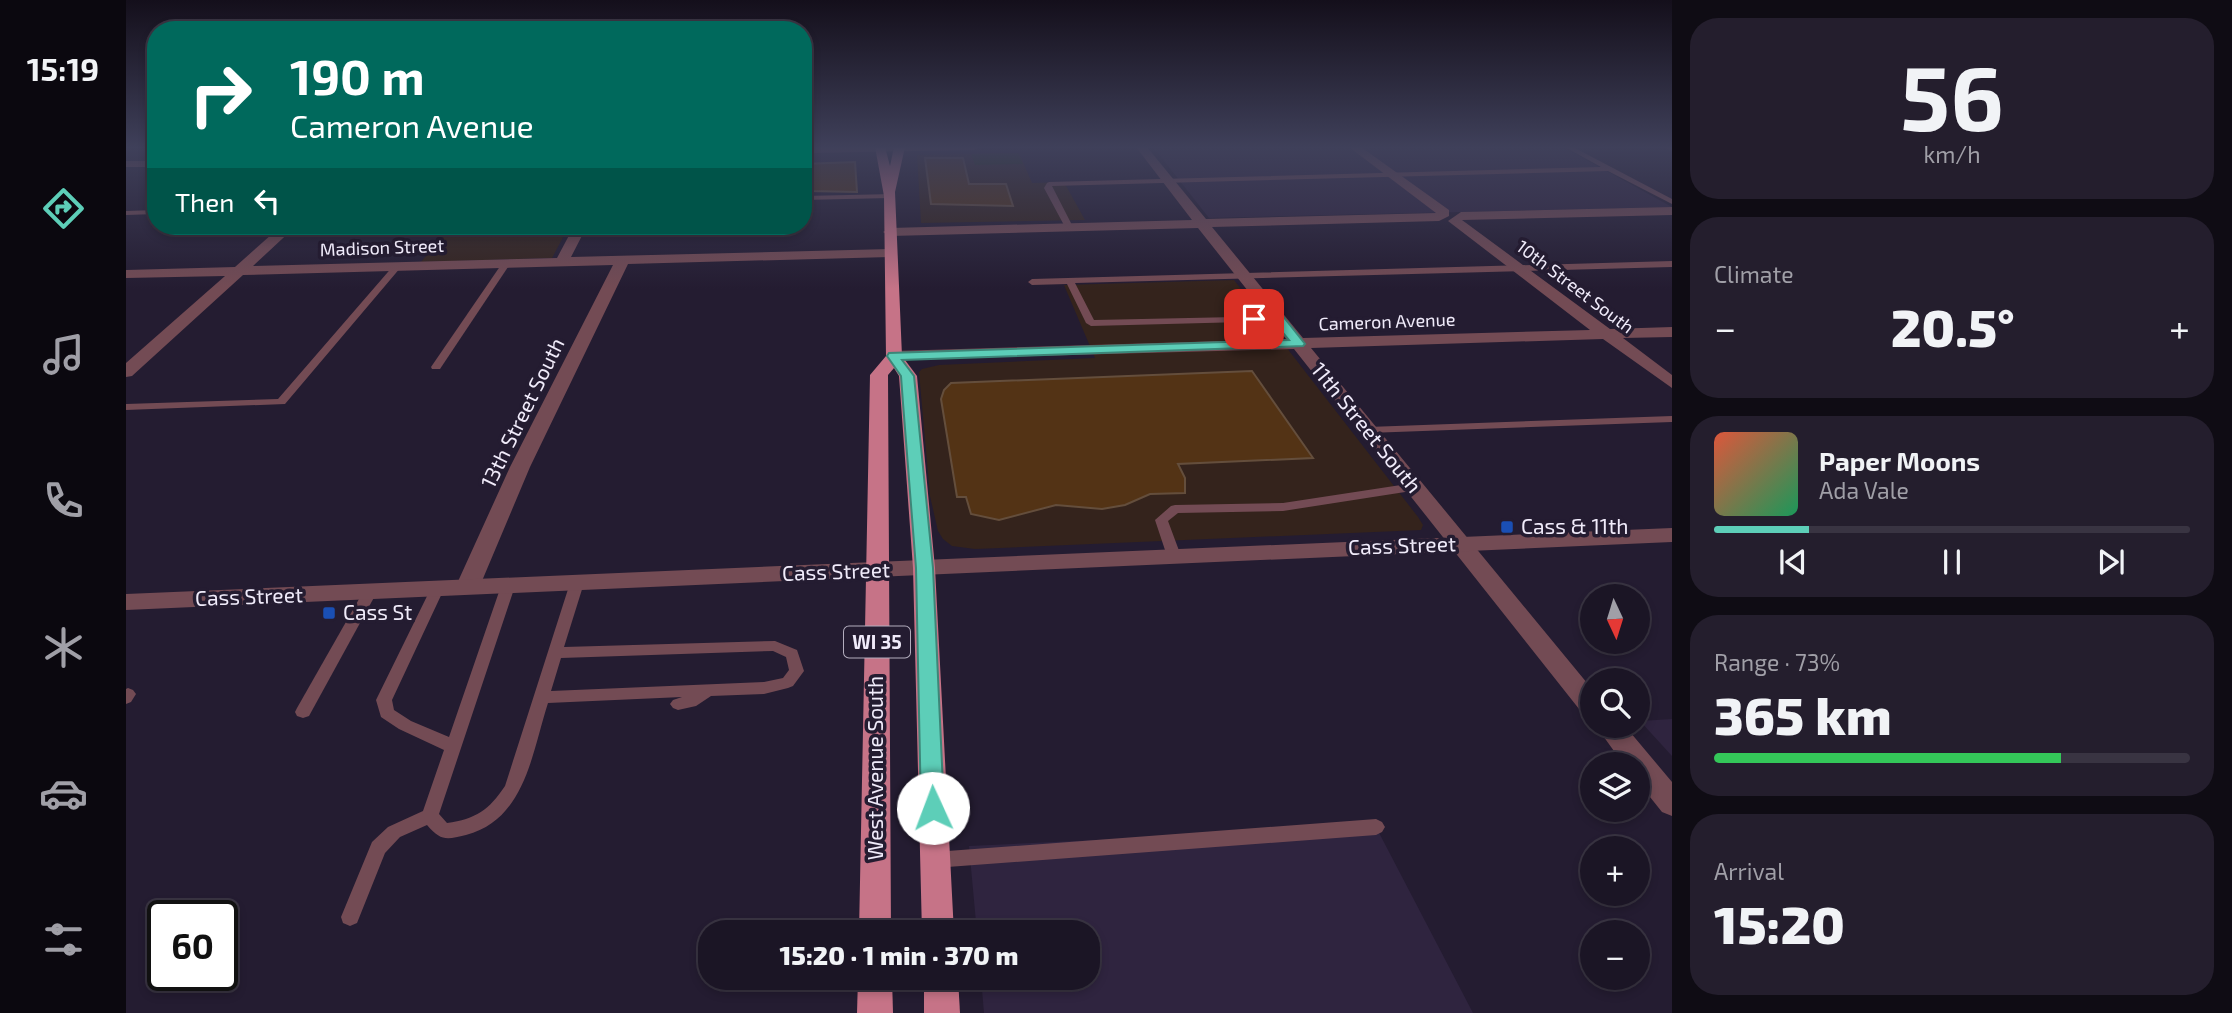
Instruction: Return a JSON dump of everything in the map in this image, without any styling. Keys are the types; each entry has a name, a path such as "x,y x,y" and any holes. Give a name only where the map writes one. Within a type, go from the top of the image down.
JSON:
{"main road":[{"name":"West Avenue South","path":"890,195 894,356 908,376 924,568 937,920"},
{"name":"West Avenue South","path":"875,920 879,375 894,356"},
{"path":"875,990 875,1013"},
{"path":"941,990 942,1013"}],"street":[{"name":"11th Street South","path":"1178,194 1580,692"},
{"name":"10th Street South","path":"1418,194 1672,383"},
{"path":"890,232 1672,211"},
{"path":"126,372 279,235"},
{"path":"562,262 576,235"},
{"name":"Madison Street","path":"126,274 890,253"},
{"name":"13th Street South","path":"467,588 520,467 623,260"},
{"name":"Cameron Avenue","path":"894,356 1672,332"},
{"name":"Cass Street","path":"126,602 1458,543 1670,538"},
{"path":"1619,738 1672,803"}],"lane":[{"path":"1051,194 1069,227"},
{"path":"812,198 890,195"},
{"path":"126,213 147,212"},
{"path":"436,367 506,264"},
{"path":"1032,282 1672,264"},
{"path":"126,407 281,402 397,267"},
{"path":"1070,282 1091,323 1278,318"},
{"path":"1367,430 1672,419"},
{"path":"1174,555 1161,520 1175,509 1283,507 1414,486"},
{"path":"430,816 443,831 469,828 497,814 513,789 577,583"},
{"path":"350,917 378,848 394,832 430,816 508,586"},
{"path":"437,589 384,700 387,713 405,725 454,747"},
{"path":"303,712 370,592"},
{"path":"542,697 644,699 708,690 764,688 788,682 797,671 792,654 775,646 556,653"},
{"path":"678,704 696,700 708,690"},
{"path":"934,860 1376,827"}],"shaded area":[{"path":"919,194 1071,194 1085,220 921,223"},
{"path":"1190,194 1649,194 1672,207 1209,218"},
{"path":"443,235 564,235 552,258 421,262"},
{"path":"1234,280 1418,517 1423,525 1421,530 975,549 952,546 943,539 938,531 930,496 919,372 922,369 939,365 1095,358 1064,285"},
{"path":"1672,719 1672,756 1650,732 1650,720"},
{"path":"1376,827 1473,1013 984,1013 982,990 1100,990 1100,920 976,920 969,846"}],"building":[{"path":"930,194 1009,194 1013,206 931,204"},
{"path":"1252,371 1313,458 1178,464 1185,478 1185,493 1150,494 1125,505 1102,509 1056,505 999,520 971,514 966,497 957,497 941,399 944,390 951,383"}],"place":[{"name":"Cass & 11th","path":"1507,527"},
{"name":"Cass St","path":"329,613"}],"route":[{"path":"933,808 924,568 908,376 894,356 1298,344 1278,318 1254,319"}]}
